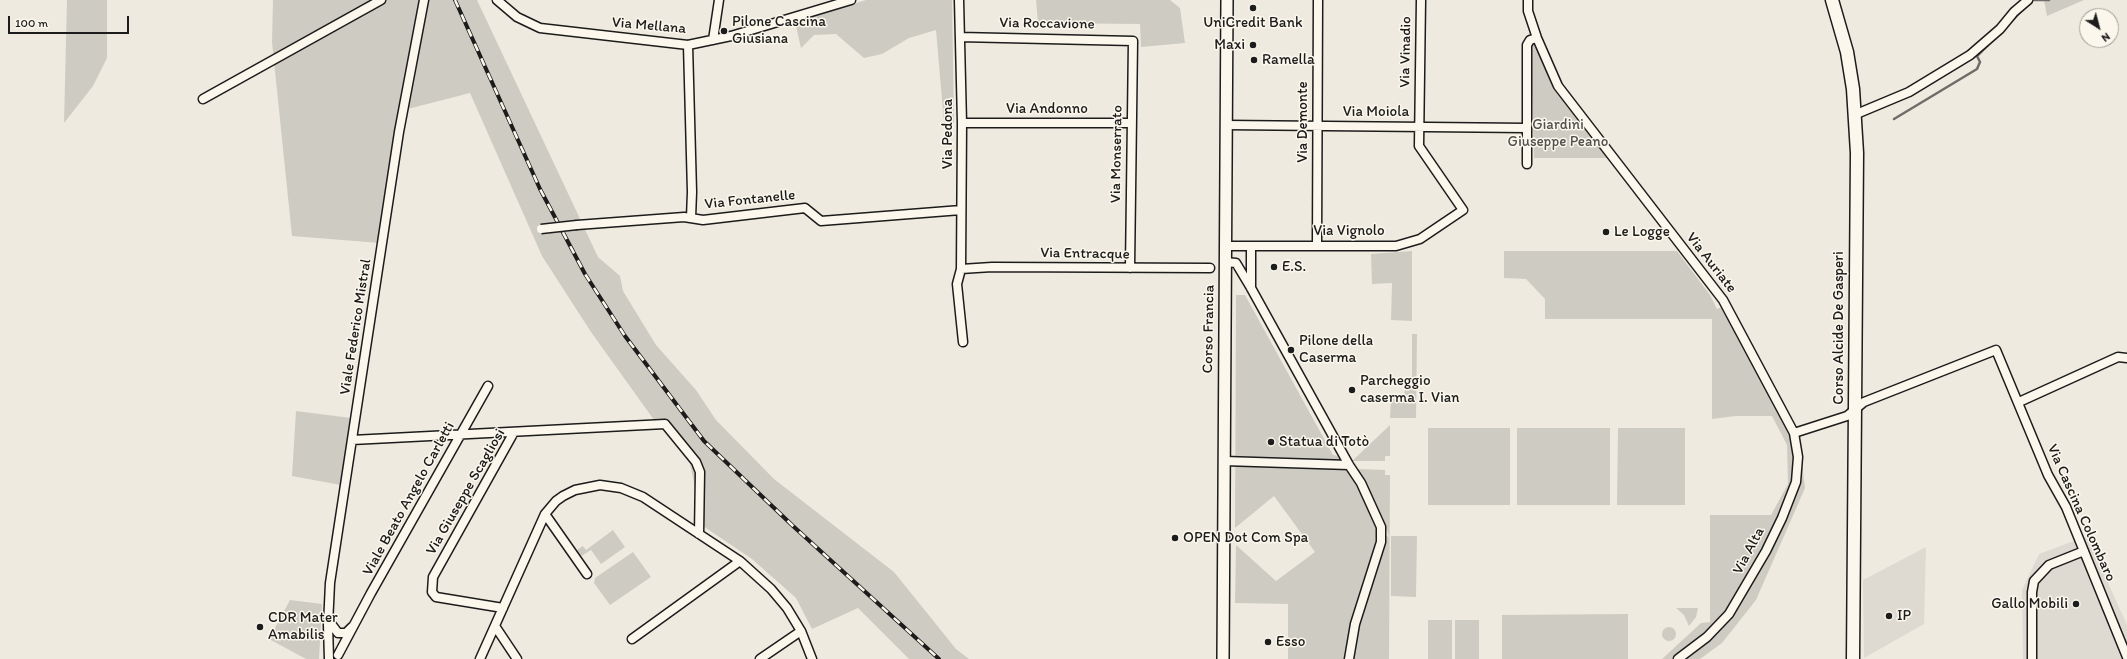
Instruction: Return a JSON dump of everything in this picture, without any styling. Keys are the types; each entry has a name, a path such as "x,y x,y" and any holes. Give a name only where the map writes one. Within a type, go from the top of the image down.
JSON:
{"main road":[{"name":"Corso Francia","path":"1223,659 1227,0"},
{"name":"Corso Alcide De Gasperi","path":"1832,0 1846,52 1853,89 1857,153 1853,659"}],"street":[{"path":"203,99 381,0"},
{"name":"Viale Federico Mistral","path":"329,659 327,652 330,583 399,132 424,0"},
{"name":"Via Mellana","path":"496,0 517,17 540,28 688,45 713,40 851,0"},
{"path":"713,40 719,0"},
{"name":"Via Pedona","path":"959,0 962,122 962,210 961,269 957,284 963,342"},
{"name":"Via Demonte","path":"1317,245 1318,0"},
{"name":"Via Vinadio","path":"1421,0 1419,146 1463,210"},
{"name":"Via Auriate","path":"1528,0 1528,11 1537,38 1558,86 1723,300 1794,433"},
{"path":"1854,115 1876,108 1909,92 1970,55 2000,29 2014,12 2028,0"},
{"name":"Via Roccavione","path":"960,36 1133,41"},
{"path":"1527,164 1527,42 1537,38"},
{"name":"Via Monserrato","path":"1130,268 1133,41"},
{"path":"688,45 692,192 691,218"},
{"name":"Via Andonno","path":"962,122 1131,123"},
{"name":"Via Moiola","path":"1226,125 1527,128"},
{"name":"Via Fontanelle","path":"539,230 577,225 691,218 703,220 805,208 821,221 962,210"},
{"name":"Via Vignolo","path":"1225,246 1396,246 1410,243 1430,234 1463,210"},
{"path":"1251,246 1251,288"},
{"path":"1225,262 1236,263 1251,288 1374,509 1381,527 1381,542 1355,624 1349,659"},
{"name":"Via Entracque","path":"961,269 992,267 1210,268"},
{"name":"Via Cascina Colombaro","path":"1855,410 1864,402 1996,350 2019,402 2048,475 2066,507 2127,657"},
{"path":"2019,402 2118,357 2127,358"},
{"name":"Viale Beato Angelo Carletti","path":"342,657 354,625 488,386"},
{"path":"1794,433 1847,416 1855,410"},
{"name":"Via Giuseppe Scagliosi","path":"503,608 436,597 432,592 433,577 514,432 665,424 696,462 698,467 699,534"},
{"path":"352,440 514,432"},
{"name":"Via Alta","path":"1678,659 1718,627 1729,614 1766,551 1785,512 1796,482 1798,464 1794,433"},
{"path":"1224,461 1349,465"},
{"path":"480,659 545,514 556,501 575,490 588,487 611,486 627,490 643,497 740,561 775,594 787,608 801,631 812,659"},
{"path":"545,514 587,574"},
{"path":"2032,659 2032,592 2034,581 2049,565 2084,551"},
{"path":"632,639 740,561"},
{"path":"328,620 338,633 346,633 354,625"},
{"path":"496,626 517,659"},
{"path":"760,659 801,631"},
{"path":"329,659 342,657"}],"shaded area":[{"path":"2087,536 2127,625 2127,659 2023,659 2022,590 2039,554"},
{"path":"1926,547 1924,624 1864,658 1863,580"}],"green space":[{"path":"67,0 107,0 107,58 93,86 64,123"},
{"path":"273,0 477,0 598,257 620,276 623,291 656,345 696,390 716,420 774,479 894,572 956,649 969,659 909,659 858,608 812,629 796,598 752,559 703,526 689,459 654,420 591,332 542,256 470,93 400,111 380,243 292,236 272,42"},
{"path":"866,0 952,0 954,123 944,123 936,30 909,38 882,54 864,58 836,34 814,35 801,48 795,22"},
{"path":"1036,0 1170,0 1180,8 1185,43 1141,47 1140,24 1038,23"},
{"path":"2044,0 2084,0 2047,16"},
{"name":"Giardini Giuseppe Peano","path":"1533,45 1537,46 1553,89 1609,158 1534,158 1531,58 1531,47"},
{"path":"1412,251 1412,321 1391,320 1392,283 1372,284 1371,254"},
{"path":"1504,251 1677,251 1710,295 1717,309 1728,304 1801,436 1799,441 1805,488 1756,600 1722,643 1700,659 1662,659 1701,623 1710,622 1710,515 1771,515 1788,484 1787,445 1772,416 1736,416 1712,419 1712,319 1545,319 1545,299 1526,279 1504,278"},
{"path":"1236,295 1245,295 1333,455 1338,456 1363,497 1378,532 1389,537 1383,518 1357,469 1385,470 1385,475 1390,475 1389,659 1288,659 1288,604 1235,603 1236,545 1276,581 1315,552 1274,496 1235,528"},
{"path":"1412,334 1417,334 1416,418 1390,418 1391,397 1404,397 1405,388 1412,388"},
{"path":"296,411 351,418 341,485 292,476"},
{"path":"1390,425 1390,456 1385,456 1385,461 1352,461"},
{"path":"1428,428 1510,428 1510,505 1428,505"},
{"path":"1517,428 1610,428 1610,505 1517,505"},
{"path":"1618,428 1685,428 1685,505 1617,505"},
{"path":"613,530 625,547 601,564 591,550 580,557 575,551 583,546 586,550"},
{"path":"1391,536 1417,536 1416,597 1391,596"},
{"path":"633,552 651,577 610,605 594,583 595,578"},
{"path":"290,600 322,604 319,659 306,659 269,639"},
{"path":"1676,608 1698,608 1696,617 1689,626 1684,615"},
{"path":"1628,614 1628,659 1502,659 1502,615"},
{"path":"1428,620 1452,620 1452,659 1428,659"},
{"path":"1455,620 1479,620 1479,659 1455,659"},
{"path":"1666,627 1672,627 1676,631 1676,637 1672,641 1666,641 1662,637 1662,631"}],"waterway":[{"path":"2030,2 2032,0 2049,0"},
{"path":"2011,22 2025,7"},
{"path":"1894,119 1977,69 1980,62 1977,56 1996,37"}],"railway":[{"path":"455,0 540,189 585,274 625,336 704,441 793,526 939,659"}],"place":[{"name":"UniCredit Bank","path":"1253,8"},
{"name":"Pilone Cascina Giusiana","path":"724,31"},
{"name":"Maxi","path":"1253,45"},
{"name":"Ramella","path":"1254,60"},
{"name":"Le Logge","path":"1606,232"},
{"name":"E.S.","path":"1274,267"},
{"name":"Pilone della Caserma","path":"1291,350"},
{"name":"Parcheggio caserma I. Vian","path":"1352,390"},
{"name":"Statua di Totò","path":"1271,442"},
{"name":"OPEN Dot Com Spa","path":"1175,538"},
{"name":"Gallo Mobili","path":"2076,604"},
{"name":"IP","path":"1889,616"},
{"name":"CDR Mater Amabilis","path":"260,627"},
{"name":"Esso","path":"1268,642"}]}
